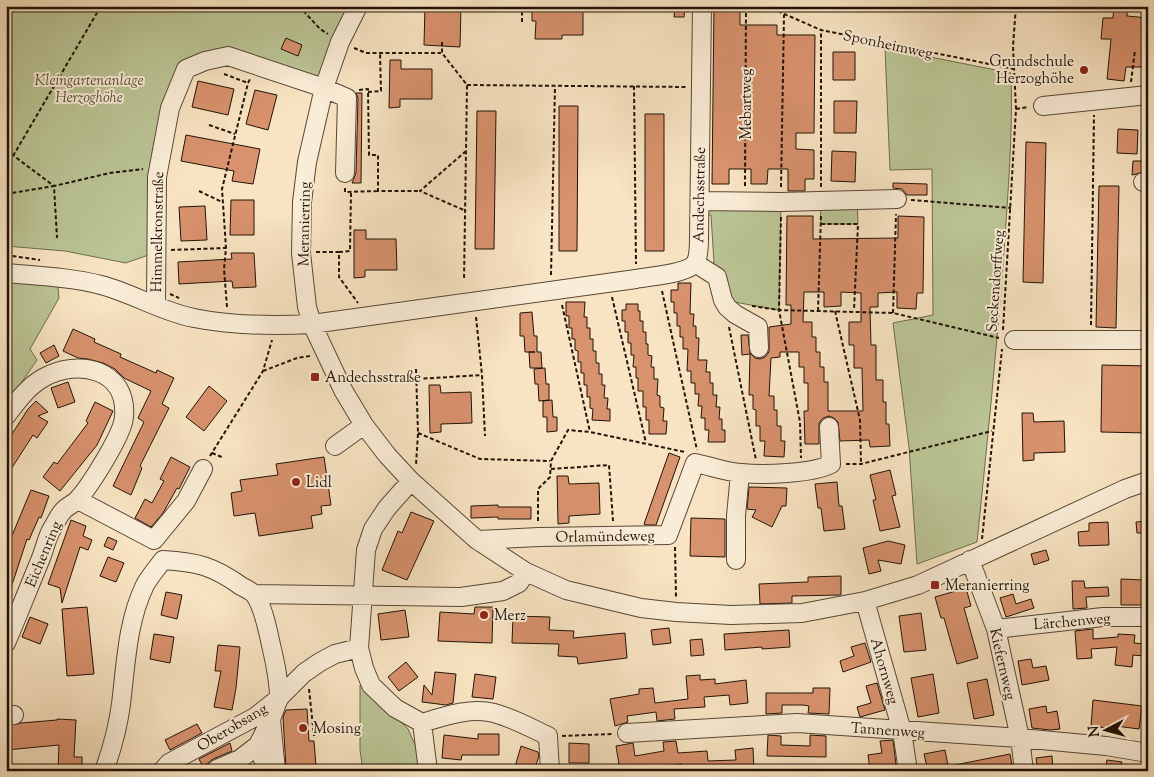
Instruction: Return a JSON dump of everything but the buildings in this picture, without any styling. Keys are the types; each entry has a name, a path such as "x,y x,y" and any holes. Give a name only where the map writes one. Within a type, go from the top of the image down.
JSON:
{"street":[{"name":"Meranierring","path":"358,6 340,42 324,88 307,162 302,202 301,253 307,307 312,324 343,390 364,425 387,455 413,483 477,540 526,572 566,590 641,608 732,615 802,614 865,601 918,584 1125,489 1148,481"},
{"name":"Andechsstraße","path":"312,324 658,275 682,270 695,263 698,255 700,202 702,6"},
{"name":"Himmelkronstraße","path":"156,305 158,168 170,108 186,69 205,61 228,56 324,88 347,98"},
{"path":"1043,106 1148,95"},
{"path":"345,173 347,98"},
{"path":"700,202 897,199"},
{"path":"695,263 716,277 723,300 735,314 758,327 759,348"},
{"name":"Himmelkronstraße","path":"6,273 57,277 102,285 192,318 274,326 312,324"},
{"path":"1005,339 1148,340"},
{"name":"Eichenring","path":"6,416 27,390 55,372 70,369 92,370 107,375 120,389 124,404 124,419 104,462 78,500 63,510 51,529 6,643"},
{"path":"335,446 364,425"},
{"path":"696,459 740,473 801,472 822,469 831,464 830,427"},
{"name":"Orlamündeweg","path":"477,540 668,535 696,459"},
{"path":"154,540 186,501 203,469"},
{"path":"736,560 736,516 740,473"},
{"path":"413,483 388,508 373,529 366,550 359,648 371,685 395,708 422,723 469,712 493,712 517,721 548,736 550,771"},
{"path":"78,500 154,540 163,560"},
{"name":"Kiefernweg","path":"975,558 996,629 1020,738 1024,771"},
{"path":"163,560 185,561 209,566 227,575 254,594 470,596 503,591 519,583 526,572"},
{"path":"104,771 114,746 121,706 126,653 134,617 146,585 163,560"},
{"name":"Oberobsang","path":"162,771 169,763 255,717 279,698 276,667 265,619 254,594"},
{"name":"Ahornweg","path":"865,601 902,731 908,771"},
{"name":"Lärchenweg","path":"996,629 1103,616 1148,617"},
{"path":"218,771 240,759 258,745 279,698 308,669 335,654 359,648"},
{"path":"270,719 276,771"},
{"path":"422,723 428,771"},
{"name":"Tannenweg","path":"627,733 797,724 1020,738 1106,746 1148,753"},
{"path":"258,745 267,771"}],"path":[{"path":"13,156 101,6"},
{"path":"154,11 158,6"},
{"path":"300,6 320,29 340,42 366,53 442,53"},
{"path":"522,6 522,22"},
{"name":"Mebartweg","path":"745,202 746,6"},
{"name":"Sponheimweg","path":"766,6 821,30 1014,69"},
{"name":"Seckendorffweg","path":"975,558 1005,339 1016,109 1013,46 1016,6"},
{"path":"784,15 778,310 800,422 801,472"},
{"path":"818,312 821,224 821,30"},
{"path":"442,42 442,53 467,85 464,280"},
{"path":"1130,96 1135,50"},
{"path":"347,98 350,90 381,91 380,53"},
{"path":"228,323 224,270 226,248 222,189 248,83 258,66"},
{"path":"224,74 248,83"},
{"path":"467,85 700,87"},
{"path":"555,86 554,290 590,432"},
{"path":"634,86 636,278"},
{"path":"368,92 369,155 378,155 378,191"},
{"path":"1090,339 1094,100"},
{"path":"209,125 235,134"},
{"path":"6,150 54,186"},
{"path":"420,192 466,151"},
{"path":"6,194 54,186 110,173 158,168"},
{"path":"345,173 345,192 420,192 466,211"},
{"path":"54,186 57,238"},
{"path":"199,191 222,202"},
{"path":"301,253 350,251 351,192"},
{"path":"893,313 897,199 1011,208"},
{"path":"821,224 858,224 854,311"},
{"path":"156,252 226,248"},
{"path":"339,252 339,276 366,315"},
{"path":"539,537 538,488 550,477 551,461 568,430 590,432 646,443 696,459 658,275"},
{"path":"609,282 646,443"},
{"path":"475,300 485,436"},
{"path":"723,300 759,473"},
{"path":"751,305 778,310 893,313 1005,339"},
{"path":"835,311 860,420 862,464"},
{"path":"203,469 211,453 263,371 269,353 274,326"},
{"path":"263,371 297,358 324,353"},
{"path":"413,483 418,433 416,369"},
{"path":"416,380 482,376"},
{"path":"831,464 862,464 992,431"},
{"path":"418,433 480,460 551,461"},
{"path":"211,453 224,458"},
{"path":"550,469 609,465 615,536"},
{"path":"675,546 676,591"},
{"path":"308,669 314,736"},
{"path":"548,736 627,733"}],"green space":[{"name":"Kleingartenanlage Herzoghöhe","path":"6,6 358,6 324,88 228,56 186,69 170,108 157,252 126,263 65,251 6,246"},
{"path":"885,48 1011,73 1011,140 1004,251 977,542 917,564 909,447 893,323 933,315 932,169 890,170"},
{"path":"857,199 858,224 821,224 820,200"},
{"path":"700,201 781,202 779,310 723,300 710,264 714,263 711,215 700,215"},
{"path":"57,277 59,298 30,349 37,360 6,405 6,281"},
{"path":"364,683 408,729 420,756 422,771 363,771 360,750 360,685"}],"place":[{"name":"Grundschule Herzoghöhe","path":"1084,70"},
{"name":"Andechsstraße","path":"315,377"},
{"name":"Lidl","path":"296,482"},
{"name":"Meranierring","path":"935,585"},
{"name":"Merz","path":"484,615"},
{"name":"Mosing","path":"303,728"}]}
